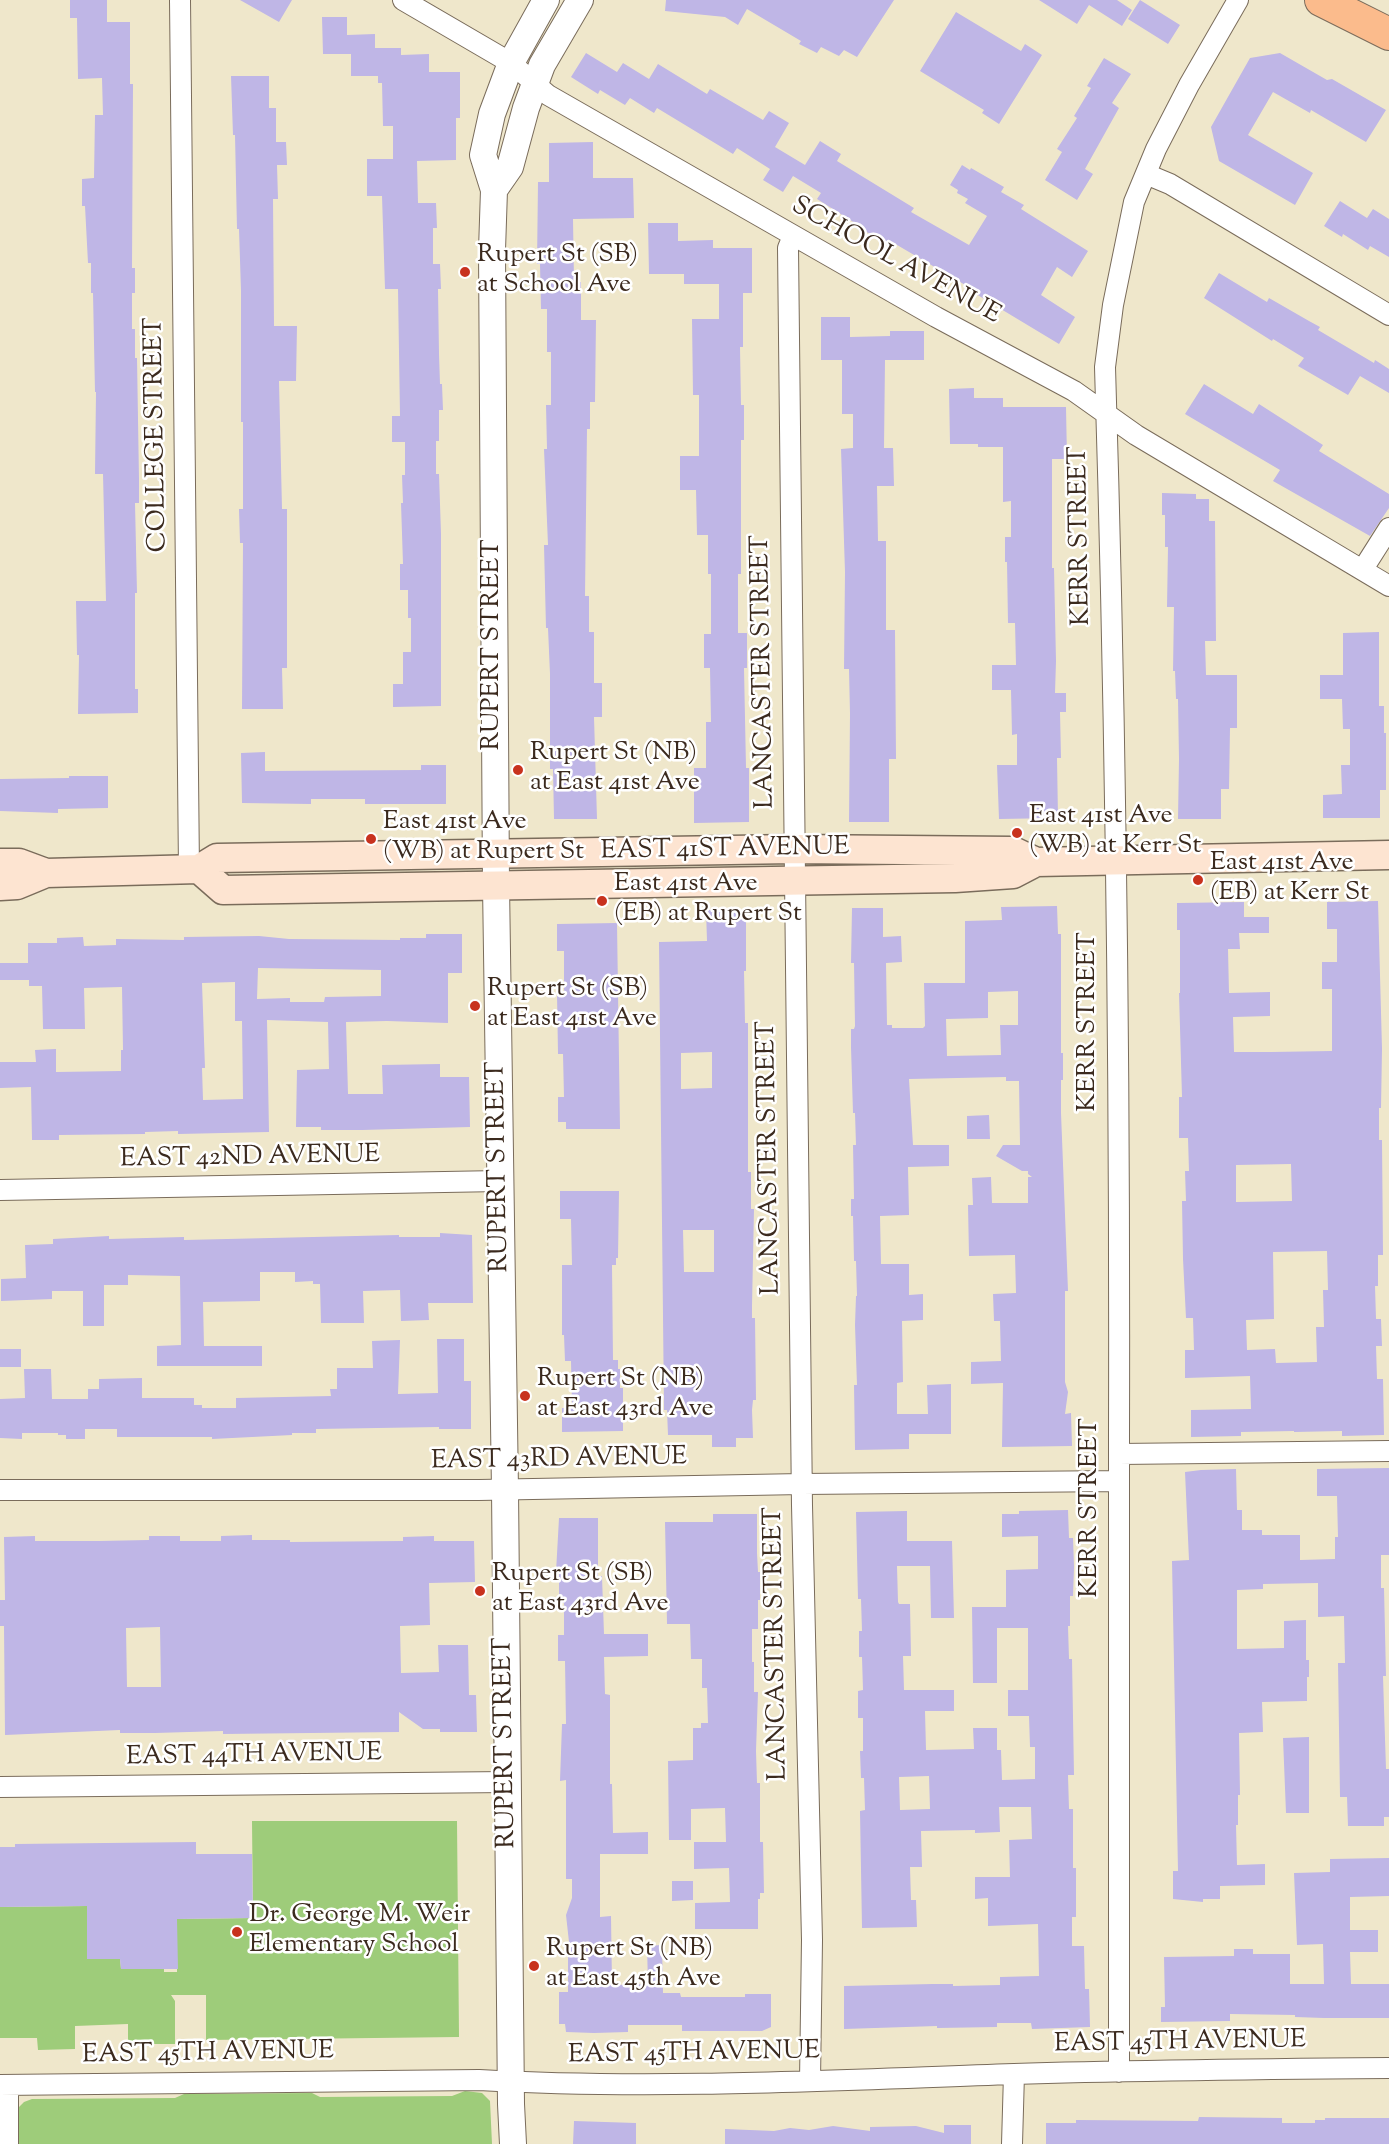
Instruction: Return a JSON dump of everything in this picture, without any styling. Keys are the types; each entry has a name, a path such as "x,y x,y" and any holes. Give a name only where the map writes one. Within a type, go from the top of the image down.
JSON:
{"main road":[{"path":"1321,0 1389,34"},
{"name":"EAST 41ST AVENUE","path":"0,886 17,885 46,873 194,869 217,858 794,849 1013,850 1036,862"},
{"name":"EAST 41ST AVENUE","path":"194,869 223,890 955,878 1013,874 1036,862 1389,855"},
{"name":"EAST 41ST AVENUE","path":"0,863 19,863 46,873"}],"street":[{"name":"COLLEGE STREET","path":"180,0 194,869"},
{"name":"SCHOOL AVENUE","path":"403,0 511,63 548,95 936,317 1074,391 1136,435 1389,586"},
{"name":"RUPERT STREET","path":"513,2144 496,885 492,250 494,190 483,155 492,114 511,63 546,0"},
{"path":"494,190 510,168 526,108 542,65 580,0"},
{"name":"KERR STREET","path":"1119,2072 1116,859 1105,368 1113,305 1134,202 1156,149 1189,85 1238,0"},
{"path":"1146,174 1164,181 1389,315"},
{"name":"LANCASTER STREET","path":"793,236 788,248 802,1484 812,1940 810,2080"},
{"path":"1363,569 1389,528"},
{"name":"EAST 42ND AVENUE","path":"0,1190 500,1181"},
{"path":"1119,1454 1389,1451"},
{"name":"EAST 43RD AVENUE","path":"0,1490 505,1490 1119,1481"},
{"name":"EAST 44TH AVENUE","path":"0,1787 508,1782"},
{"name":"EAST 45TH AVENUE","path":"4,2085 479,2080 667,2083 1389,2068"},
{"path":"1012,2144 1014,2074"},
{"path":"4,2085 8,2144"}],"green space":[{"name":"Dr. George M. Weir Elementary School","path":"252,1821 457,1821 459,2037 206,2040 206,1995 171,1995 175,2001 175,2044 128,2044 128,2024 75,2026 75,2049 38,2050 37,2038 0,2038 0,1907 87,1906 87,1959 120,1959 121,1969 164,1969 164,1972 177,1972 177,1919 253,1918"},
{"path":"465,2091 482,2093 490,2101 492,2144 17,2144 19,2107 32,2099 175,2098 184,2094 312,2093 320,2097 452,2096"}],"building":[{"path":"70,0 107,0 107,22 130,22 130,84 133,84 132,268 135,268 132,329 135,329 135,358 137,358 139,480 139,503 135,503 137,593 135,593 135,689 138,689 138,713 78,714 79,655 77,655 76,601 106,601 103,474 95,474 96,392 93,293 91,293 91,263 88,263 85,206 82,206 82,179 94,178 95,115 103,115 102,78 78,79 77,18 70,18"},
{"path":"240,0 292,0 279,22"},
{"path":"666,0 894,0 857,57 844,50 839,56 821,47 817,53 799,44 801,41 747,9 738,25 725,17 665,11"},
{"path":"1039,0 1117,0 1132,10 1122,26 1089,5 1077,24"},
{"path":"1140,0 1180,25 1168,44 1128,19"},
{"path":"956,12 1021,51 1025,44 1042,55 999,124 982,113 984,110 920,71"},
{"path":"322,17 347,17 347,35 375,34 375,48 401,48 401,55 429,54 429,72 460,72 460,118 456,118 456,160 417,161 418,203 436,203 437,228 433,228 433,264 440,264 439,354 443,410 439,410 436,474 439,474 441,534 441,706 393,707 393,684 403,684 403,652 411,652 408,590 400,590 400,564 403,564 401,503 403,503 402,475 405,475 405,442 392,442 392,416 400,416 398,289 385,289 382,196 367,196 367,159 393,159 393,126 383,126 382,83 378,83 378,76 351,76 351,54 323,54"},
{"path":"586,53 617,72 623,63 649,79 658,64 707,94 710,89 763,120 769,111 789,123 775,147 805,165 820,141 841,154 837,161 914,208 911,212 969,245 987,216 965,203 968,199 957,193 958,190 950,185 962,165 970,170 971,168 1004,187 1001,192 1024,205 1021,209 1088,251 1072,277 1057,267 1041,295 1075,317 1059,344 892,242 890,246 865,231 817,199 821,193 793,176 783,192 763,180 770,169 737,148 733,154 657,108 654,113 630,98 625,105 600,90 598,94 571,77"},
{"path":"1280,53 1386,110 1366,142 1311,110 1310,113 1273,92 1248,135 1313,173 1295,205 1219,161 1211,127 1250,58"},
{"path":"1104,58 1131,74 1112,103 1119,108 1085,169 1093,174 1077,200 1045,180 1062,152 1057,149 1077,118 1074,116 1091,88 1087,86"},
{"path":"231,76 269,76 269,108 276,108 276,142 286,142 287,165 277,165 278,199 273,199 274,326 297,326 296,381 279,381 282,509 287,509 287,668 282,668 283,709 242,709 243,543 240,543 239,509 243,509 241,291"},
{"path":"593,142 593,178 633,178 634,218 573,219 574,282 581,282 581,320 596,320 595,402 590,402 590,429 587,429 585,596 589,596 589,632 594,632 594,683 602,683 602,717 594,717 597,819 554,819 553,769 550,769 550,674 548,628 546,628 544,545 548,545 544,449 547,449 546,405 551,405 551,352 547,352 547,309 541,309 540,264 537,264 538,182 549,182 549,143"},
{"path":"1340,201 1367,218 1373,209 1389,219 1389,257 1370,246 1368,250 1343,234 1342,237 1324,226"},
{"path":"648,223 678,223 678,241 713,240 713,248 752,248 752,293 743,293 743,347 740,347 744,440 741,440 741,574 738,574 738,633 747,633 747,668 744,668 749,822 694,823 694,768 706,768 706,722 711,722 710,668 704,668 704,634 711,634 711,574 708,574 708,535 697,535 696,490 680,490 680,456 699,456 699,395 693,395 692,319 719,319 719,284 684,284 684,274 649,274"},
{"path":"1219,273 1267,302 1269,298 1320,327 1318,330 1374,363 1375,360 1389,369 1389,393 1360,376 1348,395 1298,366 1304,358 1273,339 1272,341 1204,298"},
{"path":"821,317 850,317 850,337 890,336 890,331 924,331 924,360 885,360 884,448 893,448 894,486 877,486 878,541 886,541 886,630 895,630 896,759 889,759 889,822 849,822 850,714 849,669 844,669 845,572 841,449 853,448 853,414 842,414 842,360 821,360"},
{"path":"1204,384 1253,414 1259,404 1323,445 1319,451 1389,494 1389,508 1370,536 1273,481 1280,470 1185,414"},
{"path":"974,388 974,398 1003,398 1003,407 1066,407 1067,459 1052,459 1055,693 1066,693 1066,712 1060,712 1061,758 1057,758 1058,818 999,819 997,765 1017,765 1017,734 1012,735 1011,690 992,690 992,665 1016,665 1015,623 1008,623 1007,562 1005,562 1005,537 1011,537 1011,501 1003,502 1003,447 950,444 949,389"},
{"path":"1162,493 1196,494 1196,499 1209,499 1209,521 1215,521 1216,641 1205,641 1206,675 1237,675 1237,728 1230,728 1229,789 1221,789 1221,819 1178,819 1178,699 1176,699 1175,671 1173,671 1174,607 1167,607 1168,547 1165,547"},
{"path":"1379,632 1379,706 1384,706 1384,733 1386,733 1386,790 1380,790 1380,818 1323,818 1323,795 1342,794 1341,765 1350,765 1350,729 1343,729 1342,699 1320,699 1320,675 1343,675 1343,633"},
{"path":"265,752 265,771 421,770 421,765 446,765 446,804 365,804 365,799 311,799 311,804 242,803 241,753"},
{"path":"69,776 108,776 108,808 58,809 58,813 0,811 0,779 69,778"},
{"path":"1378,901 1382,1049 1379,1140 1382,1140 1383,1255 1378,1255 1378,1286 1375,1286 1376,1319 1381,1319 1382,1346 1376,1346 1377,1379 1383,1379 1384,1435 1342,1436 1342,1431 1294,1431 1241,1432 1241,1436 1191,1437 1191,1410 1251,1409 1250,1376 1185,1378 1185,1350 1194,1350 1193,1318 1186,1318 1183,1259 1182,1201 1186,1201 1185,1171 1189,1171 1188,1138 1179,1138 1179,1097 1182,1097 1180,930 1177,930 1177,903 1244,902 1244,917 1269,917 1269,933 1239,933 1240,949 1228,949 1229,993 1270,992 1270,1016 1233,1017 1234,1052 1271,1052 1332,1051 1332,989 1322,989 1322,962 1337,962 1337,929 1327,929 1327,902","holes":["1291,1164 1292,1201 1236,1202 1236,1165","1327,1251 1328,1290 1323,1290 1324,1327 1316,1327 1317,1362 1276,1363 1275,1349 1247,1350 1246,1320 1274,1319 1273,1252"]},
{"path":"1057,906 1058,934 1061,934 1063,1080 1061,1080 1061,1113 1068,1291 1065,1291 1065,1382 1068,1392 1065,1414 1071,1413 1072,1446 1002,1447 1003,1383 971,1384 971,1362 1001,1361 1000,1321 994,1321 993,1294 1016,1293 1015,1255 969,1256 968,1205 973,1205 972,1178 991,1177 992,1203 1028,1203 1028,1177 1032,1177 1028,1171 1022,1171 996,1156 1003,1145 1020,1145 1019,1081 1006,1081 1006,1077 909,1079 913,1145 949,1145 949,1166 908,1167 909,1215 880,1216 881,1264 909,1264 909,1295 923,1294 923,1320 902,1321 903,1382 897,1383 897,1414 928,1414 927,1385 951,1384 951,1434 909,1434 909,1449 855,1450 854,1385 857,1385 855,1325 857,1296 853,1216 851,1216 851,1199 854,1199 853,1145 856,1145 851,1047 851,1029 855,1026 854,963 851,963 852,908 883,908 883,937 901,936 902,962 886,963 887,1025 892,1025 892,1028 923,1028 925,1026 924,983 965,983 965,921 1002,920 1001,907","holes":["1018,991 1018,1025 1000,1025 1001,1055 947,1056 946,1019 988,1018 988,992"]},
{"path":"706,910 746,910 746,971 744,971 745,1023 748,1023 748,1172 751,1172 751,1209 754,1209 752,1318 755,1318 756,1400 753,1400 752,1410 753,1438 736,1438 736,1447 712,1447 712,1435 668,1435 667,1410 664,1410 659,942 707,941","holes":["712,1052 712,1088 681,1089 681,1053","683,1230 714,1230 714,1272 684,1272"]},
{"path":"617,923 620,1129 566,1129 566,1122 558,1122 558,1097 564,1097 563,1054 558,1054 557,993 564,993 564,951 557,951 557,924"},
{"path":"426,934 462,934 462,973 448,973 448,1023 346,1022 348,1094 383,1094 382,1065 440,1064 440,1077 469,1077 470,1127 321,1130 321,1127 296,1127 297,1070 329,1069 328,1022 267,1020 269,1132 178,1134 178,1131 145,1132 145,1134 59,1135 59,1140 32,1140 31,1087 0,1088 0,1062 36,1062 35,1050 56,1049 56,1072 121,1071 122,987 84,988 85,1029 43,1029 42,986 29,986 29,980 0,980 0,963 28,963 28,943 57,943 57,938 83,937 84,946 116,945 116,939 184,940 184,937 259,936 289,939 400,940 400,938 426,938","holes":["258,968 381,970 381,996 325,997 324,1002 290,1002 290,998 257,999","235,982 235,1021 242,1021 243,1099 203,1100 202,1068 205,1068 202,983"]},
{"path":"989,1115 990,1139 967,1139 967,1116"},
{"path":"560,1191 619,1191 618,1258 616,1258 616,1265 612,1265 613,1360 618,1360 620,1388 623,1388 623,1431 562,1432 562,1408 572,1408 571,1361 565,1361 564,1335 562,1335 562,1265 572,1265 571,1219 560,1219"},
{"path":"440,1233 472,1235 473,1303 428,1303 429,1320 401,1321 400,1290 363,1291 364,1323 321,1323 320,1284 313,1284 313,1281 295,1282 295,1272 260,1272 260,1301 203,1302 204,1346 262,1346 262,1366 157,1366 157,1346 181,1345 180,1276 128,1275 128,1285 104,1285 104,1326 83,1326 83,1291 52,1291 52,1299 1,1301 1,1279 26,1278 25,1245 53,1244 53,1239 109,1236 109,1239 184,1237 184,1240 399,1235 399,1237 440,1237"},
{"path":"437,1339 464,1339 464,1381 471,1381 471,1429 439,1429 439,1427 316,1429 316,1433 212,1439 212,1437 117,1437 117,1429 85,1429 85,1439 66,1439 66,1435 58,1435 58,1433 22,1433 22,1439 0,1438 0,1399 25,1398 24,1369 51,1369 52,1399 88,1399 88,1389 99,1389 99,1379 142,1378 142,1398 194,1398 194,1405 202,1405 202,1408 236,1408 236,1398 331,1396 330,1389 337,1389 337,1368 373,1368 372,1341 400,1340 398,1394 438,1393"},
{"path":"0,1349 21,1349 21,1367 0,1367"},
{"path":"1389,1468 1389,1555 1381,1555 1381,1588 1384,1588 1386,1676 1383,1676 1386,1769 1389,1769 1389,1817 1384,1817 1384,1826 1348,1826 1347,1797 1340,1797 1338,1663 1345,1663 1344,1616 1318,1617 1318,1583 1263,1584 1263,1589 1237,1590 1237,1649 1284,1648 1284,1621 1306,1620 1306,1660 1309,1660 1307,1701 1262,1702 1263,1732 1239,1733 1240,1795 1238,1795 1238,1825 1236,1825 1237,1865 1265,1864 1265,1885 1220,1886 1220,1899 1203,1899 1203,1902 1173,1899 1173,1871 1178,1871 1172,1561 1189,1560 1185,1472 1236,1469 1237,1510 1242,1510 1242,1530 1262,1530 1262,1535 1300,1535 1300,1560 1335,1559 1335,1537 1338,1537 1337,1496 1317,1496 1317,1469"},
{"path":"1068,1510 1069,1538 1073,1538 1073,1596 1070,1596 1070,1626 1068,1626 1069,1659 1072,1659 1074,1775 1068,1775 1069,1809 1073,1809 1073,1868 1076,1868 1076,1917 1072,1917 1072,1946 1084,1946 1085,1989 1089,1989 1090,2027 1032,2029 1031,2023 997,2023 997,2027 844,2029 844,1986 1000,1985 1000,1977 1039,1976 1038,1924 988,1926 988,1898 975,1899 975,1877 1010,1877 1009,1840 1032,1839 1031,1807 999,1807 1000,1832 921,1831 922,1867 910,1867 911,1900 916,1900 917,1927 862,1928 860,1811 865,1810 860,1751 863,1751 863,1718 858,1718 858,1691 863,1690 862,1657 859,1657 859,1631 862,1631 861,1599 858,1599 856,1512 907,1511 907,1541 952,1541 954,1618 931,1618 930,1566 897,1566 898,1602 899,1604 910,1604 911,1656 903,1656 904,1690 954,1690 954,1711 925,1711 926,1750 974,1749 973,1728 997,1728 997,1750 1001,1750 1002,1780 1035,1779 1035,1747 1030,1747 1029,1716 1008,1716 1008,1690 1028,1690 1028,1628 997,1628 997,1683 973,1683 972,1607 1006,1607 1006,1570 1038,1569 1038,1536 1002,1537 1002,1514 1019,1514 1019,1511","holes":["929,1776 930,1809 900,1810 899,1777"]},
{"path":"713,1514 757,1514 760,1600 758,1600 758,1629 752,1629 752,1662 754,1662 754,1692 758,1692 756,1751 757,1783 760,1783 760,1842 763,1842 764,1893 760,1893 760,1899 758,1899 758,1929 695,1929 695,1903 730,1902 729,1868 694,1869 694,1842 726,1842 725,1808 691,1809 691,1840 669,1840 668,1761 693,1760 693,1728 701,1728 701,1723 708,1723 707,1688 702,1688 702,1659 691,1659 690,1624 667,1624 665,1522 713,1522"},
{"path":"559,1518 598,1518 598,1576 602,1576 604,1634 648,1634 648,1656 604,1657 605,1694 610,1695 610,1784 612,1784 613,1833 648,1832 648,1854 600,1854 600,1917 611,1916 612,1985 648,1984 647,1946 662,1945 663,1993 680,1993 681,1997 745,1997 745,1994 771,1994 771,2027 762,2031 682,2031 682,2025 628,2025 628,2032 594,2033 566,2032 565,2024 559,2024 559,1992 568,1992 568,1951 570,1951 566,1915 572,1898 572,1879 566,1879 566,1780 560,1781 562,1724 566,1724 565,1661 558,1661 558,1635 564,1635 564,1603 559,1603 559,1571 556,1572"},
{"path":"252,1535 252,1540 290,1540 290,1542 403,1541 403,1537 434,1536 434,1541 474,1541 475,1582 429,1583 430,1625 400,1626 401,1673 439,1672 438,1645 468,1645 469,1695 476,1695 477,1732 440,1732 440,1729 423,1729 399,1712 399,1732 223,1734 223,1731 120,1733 120,1730 5,1735 4,1626 0,1626 0,1600 5,1600 4,1537 35,1536 35,1541 99,1541 149,1540 149,1536 180,1536 180,1541 221,1541 221,1536","holes":["160,1627 161,1687 127,1687 126,1628"]},
{"path":"1309,1737 1309,1813 1286,1813 1283,1738"},
{"path":"196,1842 196,1854 252,1854 253,1918 177,1919 178,1969 121,1969 120,1959 87,1959 87,1906 0,1907 0,1847 15,1847 15,1844"},
{"path":"1389,1858 1389,1896 1350,1897 1350,1930 1378,1930 1378,1952 1350,1952 1351,1984 1389,1984 1389,2018 1230,2014 1230,2021 1161,2022 1161,2007 1165,2007 1164,1957 1234,1956 1234,1949 1253,1949 1253,1954 1290,1954 1290,1984 1324,1984 1323,1944 1297,1945 1294,1873 1330,1872 1330,1859"},
{"path":"672,1881 693,1881 693,1900 672,1901"},
{"path":"1199,2117 1282,2118 1282,2123 1315,2123 1315,2120 1325,2120 1325,2118 1389,2118 1389,2144 1046,2144 1046,2123 1076,2123 1076,2120 1198,2121"},
{"path":"574,2121 636,2123 636,2144 573,2144"},
{"path":"944,2125 971,2125 971,2144 725,2144 725,2129 774,2131 790,2128 809,2130 833,2126 870,2131 870,2127 916,2126 944,2133"}],"place":[{"name":"Rupert St (SB) at School Ave","path":"465,272"},
{"name":"Rupert St (NB) at East 41st Ave","path":"518,770"},
{"name":"East 41st Ave (WB) at Kerr St","path":"1017,833"},
{"name":"East 41st Ave (WB) at Rupert St","path":"371,839"},
{"name":"East 41st Ave (EB) at Kerr St","path":"1198,880"},
{"name":"East 41st Ave (EB) at Rupert St","path":"602,901"},
{"name":"Rupert St (SB) at East 41st Ave","path":"475,1006"},
{"name":"Rupert St (NB) at East 43rd Ave","path":"525,1396"},
{"name":"Rupert St (SB) at East 43rd Ave","path":"480,1591"},
{"name":"Dr. George M. Weir Elementary School","path":"237,1932"},
{"name":"Rupert St (NB) at East 45th Ave","path":"534,1966"}]}
